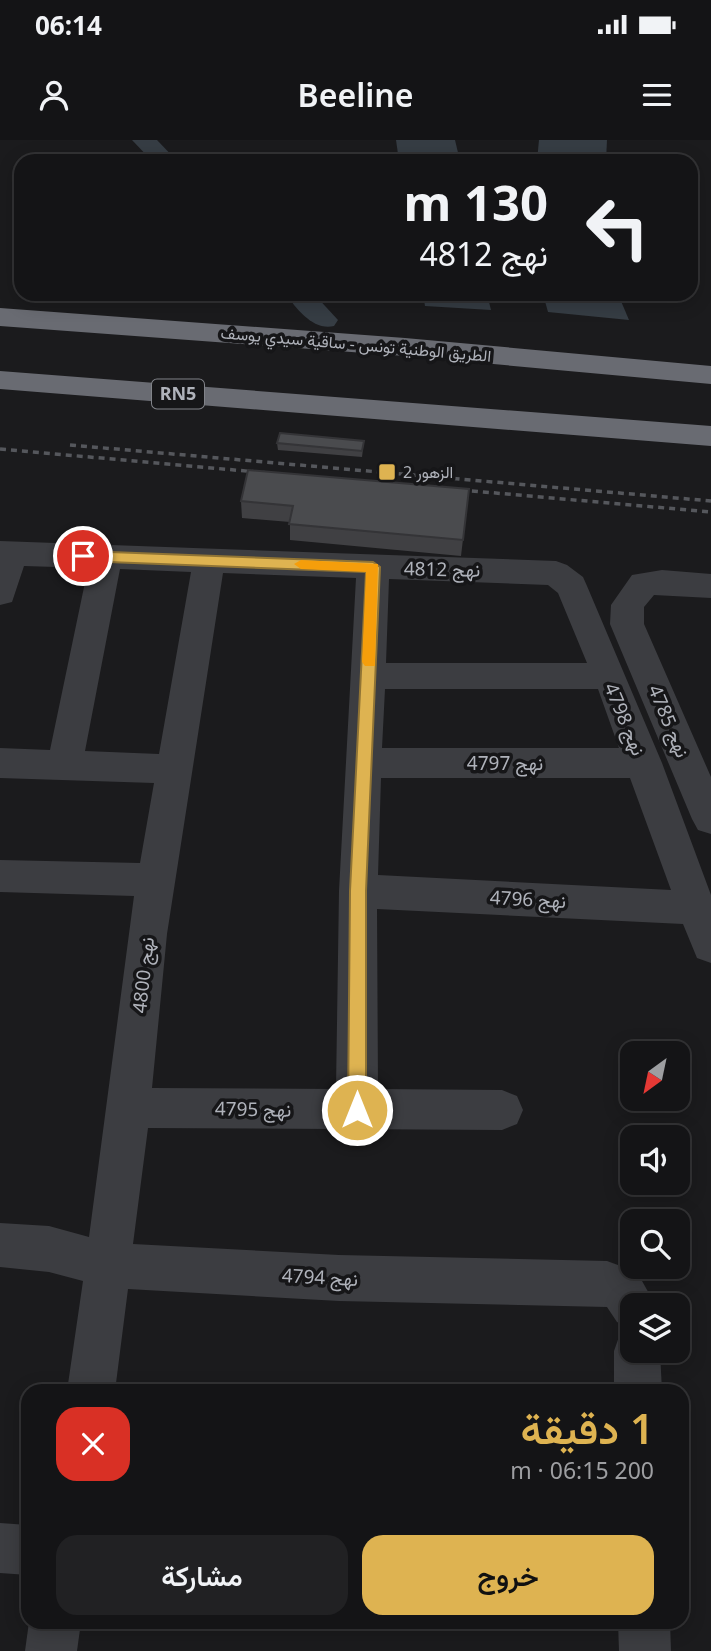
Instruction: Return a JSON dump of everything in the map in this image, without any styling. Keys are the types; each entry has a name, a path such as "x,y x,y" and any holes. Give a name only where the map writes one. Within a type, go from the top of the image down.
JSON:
{"highway":[{"name":"الطريق الوطنية تونس - ساقية سيدي يوسف","path":"0,317 405,347 711,375"},
{"name":"RN5","path":"0,380 711,436"}],"street":[{"name":"نهج 4812","path":"6,553 556,573 571,586 610,676"},
{"path":"0,593 6,553"},
{"path":"65,764 106,557"},
{"name":"نهج 4800","path":"92,1384 130,1108 155,880 209,561"},
{"path":"357,1110 358,891 373,567"},
{"name":"نهج 4785","path":"711,586 662,582 644,584 628,605 627,624 711,819"},
{"name":"نهج 4798","path":"369,676 610,676 711,946"},
{"path":"0,763 175,769"},
{"name":"نهج 4797","path":"365,763 644,763"},
{"path":"0,876 155,880"},
{"name":"نهج 4796","path":"358,891 697,908"},
{"name":"نهج 4795","path":"130,1108 502,1110"},
{"name":"نهج 4794","path":"0,1245 49,1250 110,1265 339,1278 607,1284 621,1288 624,1293"},
{"path":"637,1363 638,1384"},
{"path":"0,1548 21,1550"},
{"path":"51,1651 54,1629"},
{"path":"644,1629 645,1651"}],"shaded area":[{"path":"396,140 455,140 458,154 398,154"},
{"path":"539,140 607,140 606,154 538,154"},
{"path":"424,301 489,301 491,310 425,306"},
{"path":"545,301 621,301 629,320 548,312"}],"building":[{"path":"280,433 364,441 362,451 277,443"},
{"name":"الزهور 2","path":"248,470 469,489 463,540 289,524 293,506 241,501"}],"waterway":[{"path":"144,140 158,154"},
{"path":"306,301 325,320"}],"railway":[{"path":"70,445 711,501"},
{"path":"0,449 268,473"},
{"path":"450,489 711,512"}],"slow traffic":[{"path":"301,564 373,567 370,662"}],"place":[{"name":"الزهور 2","path":"387,472"}],"route":[{"path":"83,556 373,567 358,891 357,1110"}]}
